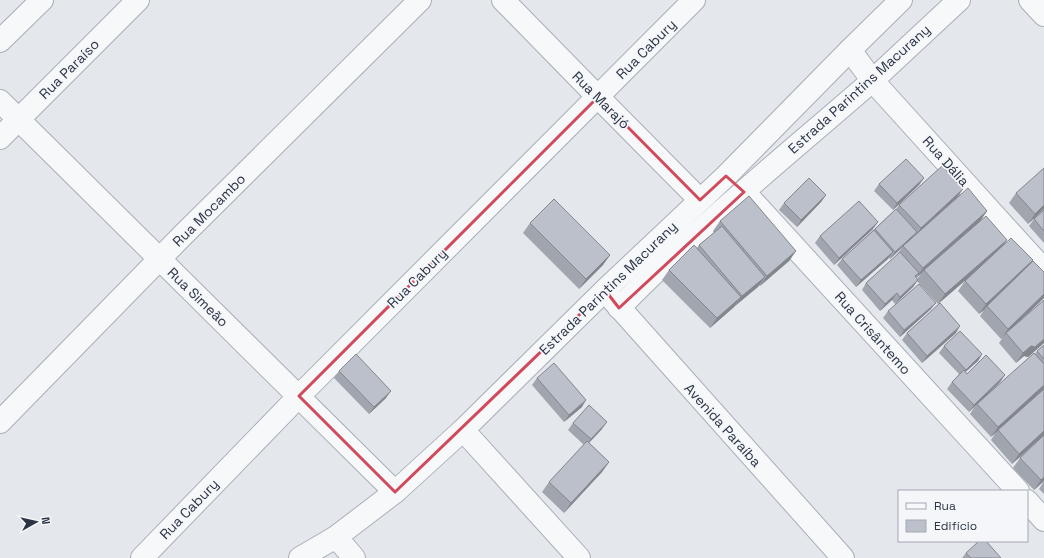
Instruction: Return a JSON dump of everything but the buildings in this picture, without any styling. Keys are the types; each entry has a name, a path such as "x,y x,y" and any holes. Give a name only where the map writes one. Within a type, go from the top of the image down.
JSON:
{"street":[{"path":"0,41 42,0"},
{"name":"Rua Paraíso","path":"0,138 138,0"},
{"name":"Rua Mocambo","path":"0,422 420,0"},
{"name":"Rua Marajó","path":"503,0 700,200"},
{"name":"Rua Cabury","path":"142,558 299,396 598,98 694,0"},
{"name":"Estrada Parintins Macurany","path":"300,558 325,547 395,492 463,430 605,290 726,176 901,0"},
{"name":"Estrada Parintins Macurany","path":"619,308 652,275 872,80 958,0"},
{"path":"1030,0 1044,16"},
{"name":"Rua Dália","path":"850,50 872,80 1044,270"},
{"name":"Rua Simeão","path":"0,101 395,492"},
{"name":"Rua Crisântemo","path":"726,176 744,192 1017,490"},
{"name":"Avenida Paraíba","path":"605,290 619,308 843,558"},
{"path":"463,430 580,558"},
{"path":"1028,502 1044,520"},
{"path":"325,547 354,558"}],"highlighted area":[{"path":"598,97 700,200 726,176 744,192 619,308 605,290 395,492 299,396"}]}
